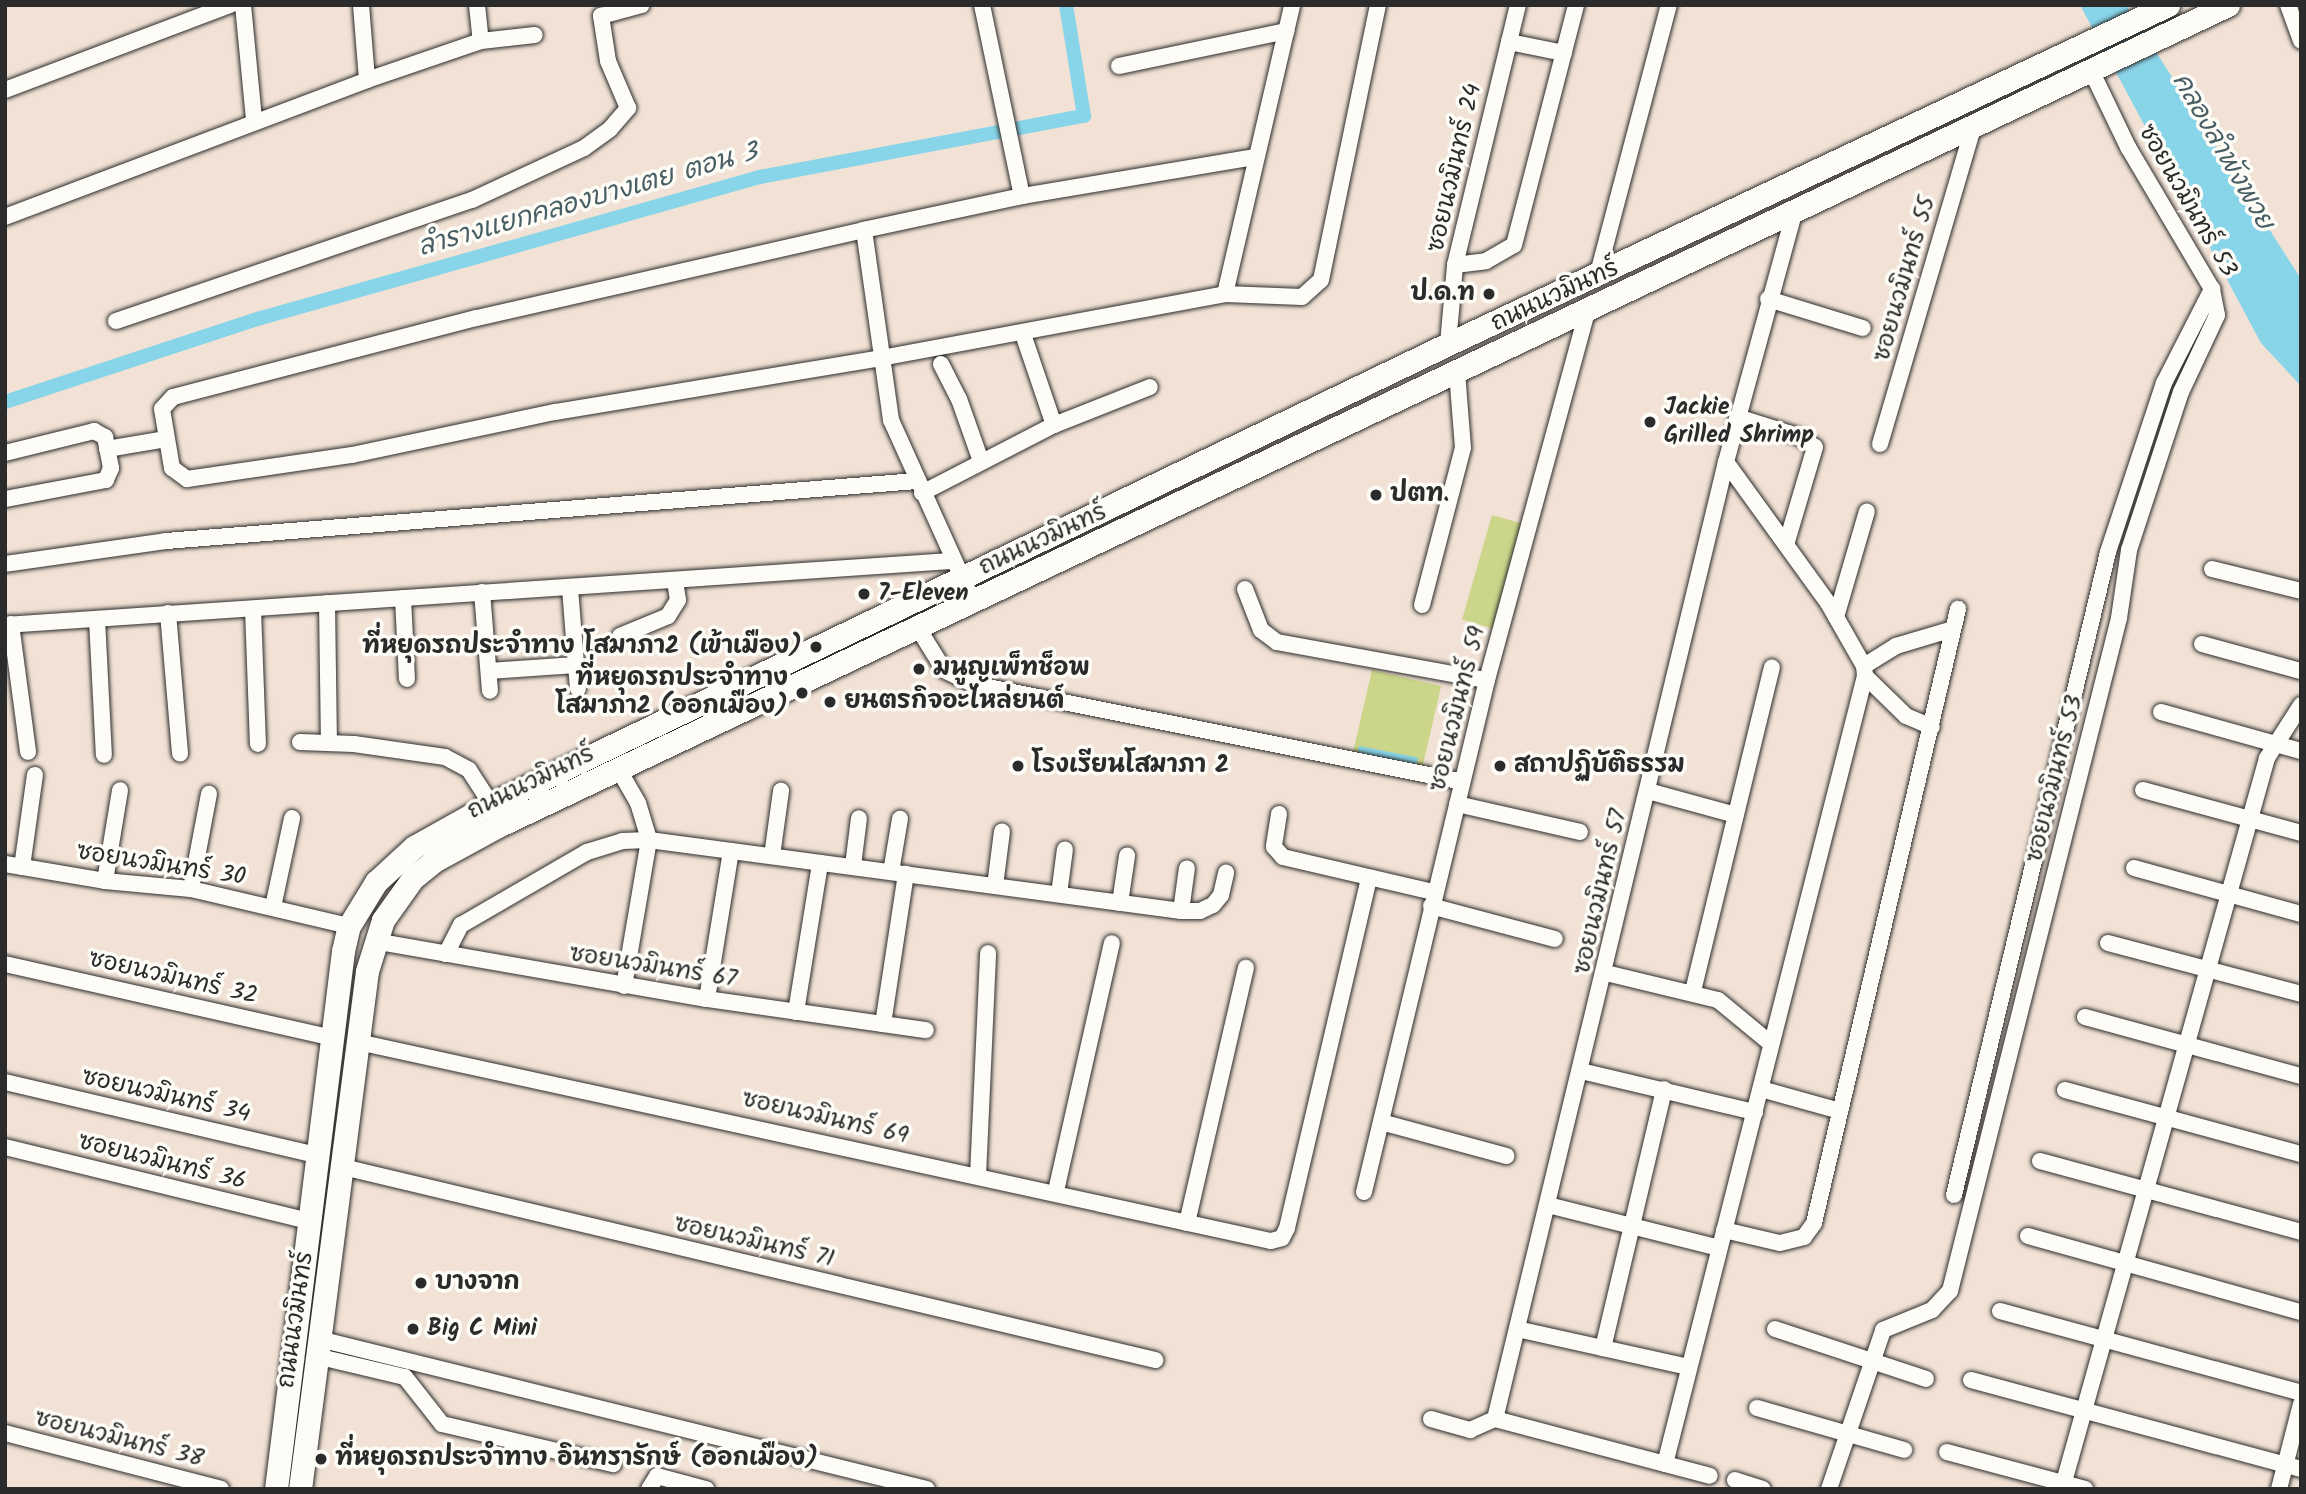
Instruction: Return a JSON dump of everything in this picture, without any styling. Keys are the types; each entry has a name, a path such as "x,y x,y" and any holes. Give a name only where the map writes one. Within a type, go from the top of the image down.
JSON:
{"main road":[{"name":"ถนนนวมินทร์","path":"276,1489 330,1037 349,926 376,882 395,862 491,804 956,569 1597,277 2168,5"},
{"name":"ถนนนวมินทร์","path":"300,1489 358,1042 374,942 398,898 434,861 619,770 2228,5"},
{"path":"1448,344 1457,372"}],"street":[{"path":"5,89 230,5"},
{"path":"243,5 254,120"},
{"path":"361,5 367,80"},
{"path":"477,5 481,41"},
{"path":"116,321 472,200 584,148 610,130 628,108 608,61 601,16 642,5"},
{"path":"982,5 1022,196"},
{"path":"1225,293 1292,5"},
{"path":"1255,156 1022,196 864,230 476,318 173,397 162,409 172,468 187,479 352,454 555,412 881,358 1225,293 1302,297 1321,280 1378,5"},
{"name":"ซอยนวมินทร์ 24","path":"1448,344 1455,265 1518,5"},
{"path":"1455,265 1486,261 1514,246 1576,5"},
{"path":"1597,277 1669,5"},
{"path":"2288,5 2301,41"},
{"path":"1119,66 1286,30"},
{"path":"5,217 254,120 367,80 481,41 535,35"},
{"path":"1509,42 1564,53"},
{"name":"ซอยนวมินทร์ 53","path":"1829,1489 1845,1432 1883,1330 1932,1310 1950,1291 2119,618 2125,563 2180,392 2217,314 2212,289 2128,146 2099,67"},
{"name":"ซอยนวมินทร์ 55","path":"1880,444 1973,127"},
{"name":"ซอยนวมินทร์ 57","path":"1495,1419 1606,973 1737,417 1794,213"},
{"path":"864,230 891,420 973,602"},
{"path":"1954,1195 2108,552 2164,383 2212,289"},
{"path":"1768,299 1863,328"},
{"name":"ซอยนวมินทร์ 59","path":"1364,1192 1432,899 1487,680 1588,309"},
{"path":"1025,340 1054,425"},
{"path":"941,364 960,399 981,461"},
{"path":"1422,605 1463,448 1457,372"},
{"path":"5,564 166,541 919,487 981,461 1054,425 1150,387"},
{"path":"1737,417 1798,436 1815,447 1786,545"},
{"path":"5,453 94,431 105,437 111,468 106,480 5,499"},
{"path":"107,449 166,439"},
{"path":"1726,463 1836,617 1864,671 1906,716 1932,727"},
{"path":"1836,617 1867,510"},
{"path":"28,752 8,624 253,610 482,592 956,569"},
{"path":"2212,569 2301,592"},
{"path":"620,636 668,616 678,600 675,581"},
{"path":"570,588 578,689"},
{"path":"1245,589 1261,630 1277,642 1487,680"},
{"path":"482,592 490,691"},
{"path":"402,598 407,679"},
{"path":"327,603 329,742"},
{"path":"1724,1230 1780,1243 1804,1237 1814,1223 1958,609"},
{"path":"253,610 258,744"},
{"path":"168,613 180,753"},
{"path":"97,619 104,755"},
{"path":"918,628 944,670 960,680 1462,782"},
{"path":"1665,1464 1864,671 1896,646 1953,628"},
{"path":"2202,644 2301,671"},
{"path":"489,671 576,665"},
{"path":"1693,991 1772,667"},
{"path":"2063,1486 2108,1338 2146,1188 2273,743 2301,705"},
{"path":"2161,712 2301,751"},
{"path":"300,742 329,742 459,762 491,804"},
{"path":"619,770 638,803 649,840 624,986"},
{"path":"22,867 36,775"},
{"path":"105,881 120,790"},
{"path":"2143,790 2301,833"},
{"path":"772,856 781,791"},
{"path":"1648,791 1736,815"},
{"path":"191,888 209,794"},
{"path":"1457,804 1580,832"},
{"path":"1279,814 1275,848 1283,857 1369,879 1555,939"},
{"path":"273,907 292,818"},
{"path":"853,866 859,818"},
{"path":"883,1024 899,873 900,819"},
{"path":"995,886 1002,831"},
{"path":"446,954 461,925 587,852 622,841 649,840 1181,911 1200,911 1213,905 1221,895 1226,873"},
{"path":"1059,894 1065,849"},
{"path":"707,999 732,851"},
{"path":"1120,903 1126,856"},
{"path":"796,1012 820,863"},
{"name":"ซอยนวมินทร์ 30","path":"5,864 105,881 191,888 349,926"},
{"path":"2134,868 2301,914"},
{"path":"1181,911 1187,869"},
{"name":"ซอยนวมินทร์ 69","path":"358,1042 1055,1191 1258,1240 1282,1238 1369,879"},
{"name":"ซอยนวมินทร์ 67","path":"374,942 624,986 926,1030"},
{"path":"1055,1191 1112,943"},
{"path":"2108,943 2301,994"},
{"path":"978,1176 988,953"},
{"name":"ซอยนวมินทร์ 32","path":"5,964 330,1037"},
{"path":"1186,1223 1246,968"},
{"path":"1606,973 1693,991 1725,1003 1770,1043"},
{"path":"2085,1017 2301,1076"},
{"path":"1581,1071 1755,1112"},
{"name":"ซอยนวมินทร์ 34","path":"5,1082 316,1155"},
{"path":"1603,1348 1664,1089"},
{"path":"1761,1089 1840,1111"},
{"path":"2064,1090 2301,1154"},
{"path":"1381,1122 1506,1156"},
{"name":"ซอยนวมินทร์ 36","path":"5,1147 308,1221"},
{"path":"2040,1161 2146,1188 2301,1233"},
{"name":"ซอยนวมินทร์ 71","path":"343,1167 1155,1360"},
{"path":"1548,1205 1719,1248"},
{"path":"2028,1236 2301,1312"},
{"path":"2000,1311 2108,1338 2301,1393"},
{"path":"1517,1329 1688,1367"},
{"path":"1775,1329 1926,1378"},
{"path":"317,1348 405,1377 442,1424 613,1464"},
{"path":"317,1348 927,1489"},
{"path":"1971,1380 2293,1467"},
{"path":"2279,1489 2293,1467 2301,1404"},
{"path":"1757,1408 1904,1450"},
{"path":"1431,1419 1469,1430 1495,1419 1710,1476"},
{"name":"ซอยนวมินทร์ 38","path":"5,1433 221,1489"},
{"path":"1947,1452 2063,1486 2085,1489"},
{"path":"649,1489 657,1476 706,1489"},
{"path":"1735,1480 1763,1489"}],"green space":[{"path":"1492,515 1524,524 1494,629 1462,620"},
{"path":"1372,670 1441,686 1421,773 1352,757"}],"water":[{"path":"2080,5 2126,5 2301,279 2301,386 2261,343"},
{"path":"1359,746 1418,757 1416,765 1357,754"}],"waterway":[{"name":"ลำรางแยกคลองบางเตย ตอน 3","path":"5,402 261,318 760,177 1084,116 1066,5"}],"place":[{"name":"ป.ด.ท","path":"1489,294"},
{"name":"Jackie Grilled Shrimp","path":"1650,422"},
{"name":"ปตท.","path":"1376,495"},
{"name":"7-Eleven","path":"864,594"},
{"name":"ที่หยุดรถประจำทาง โสมาภา2 (เข้าเมือง)","path":"816,647"},
{"name":"มนูญเพ็ทช็อพ","path":"919,669"},
{"name":"ที่หยุดรถประจำทาง โสมาภา2 (ออกเมือง)","path":"802,693"},
{"name":"ยนตรกิจอะไหล่ยนต์","path":"830,702"},
{"name":"โรงเรียนโสมาภา 2","path":"1018,766"},
{"name":"สถาปฏิบัติธรรม","path":"1500,766"},
{"name":"บางจาก","path":"421,1283"},
{"name":"Big C Mini","path":"413,1329"},
{"name":"ที่หยุดรถประจำทาง อินทรารักษ์ (ออกเมือง)","path":"321,1459"}],"water label":[{"name":"คลองลำพังพวย","path":"2222,152"}]}
